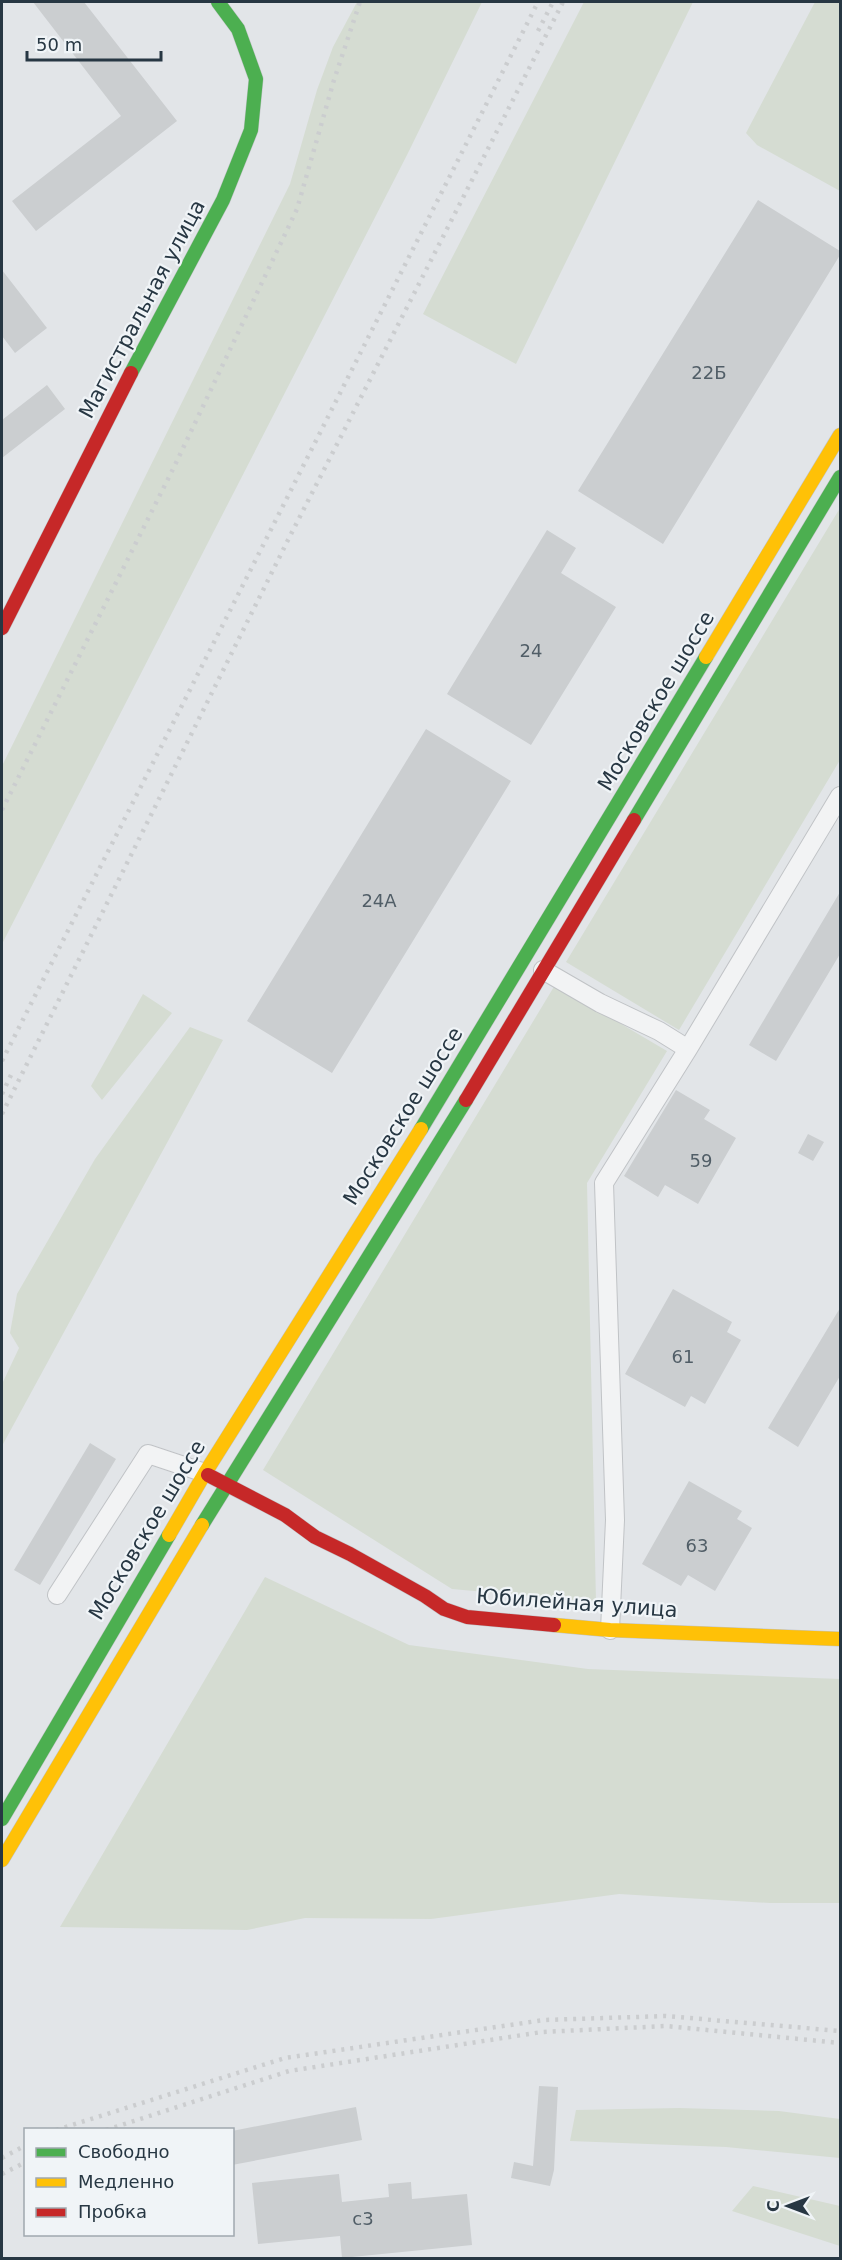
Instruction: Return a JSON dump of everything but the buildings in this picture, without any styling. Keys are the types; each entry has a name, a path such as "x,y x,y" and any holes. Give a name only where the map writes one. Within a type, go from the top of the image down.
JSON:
{"main road":[{"name":"Магистральная улица","path":"2,628 137,362 223,200 251,130 256,79 238,28 218,2"},
{"name":"Московское шоссе","path":"2,1819 204,1473 421,1130 840,435"},
{"name":"Московское шоссе","path":"2,1860 226,1485 438,1147 840,477"},
{"name":"Юбилейная улица","path":"204,1473 285,1515 315,1537 350,1554 444,1609 467,1617 610,1630 840,1639"}],"street":[{"path":"610,1630 615,1520 604,1183 688,1049 840,796"},
{"path":"543,970 600,1003 659,1031 688,1049"},
{"path":"57,1595 148,1454 204,1473"}],"shaded area":[{"path":"357,2 482,2 407,155 2,944 2,766 290,184 317,90 333,47"},
{"path":"584,2 693,2 516,364 423,314"},
{"path":"815,2 840,2 840,191 757,145 746,133"},
{"path":"840,508 840,760 679,1030 566,962"},
{"path":"555,985 667,1051 587,1183 596,1602 452,1589 263,1470"},
{"path":"143,994 172,1013 102,1100 91,1086"},
{"path":"190,1027 223,1040 2,1446 2,1384 19,1348 10,1333 17,1294 95,1159"},
{"path":"265,1577 409,1645 588,1669 840,1679 840,1903 770,1903 619,1894 431,1919 305,1918 247,1930 60,1927"},
{"path":"679,2108 779,2111 840,2119 840,2158 726,2147 570,2141 576,2110"},
{"path":"753,2186 840,2206 840,2246 732,2211"}],"railway":[{"path":"2,810 175,465 297,209 334,80 360,2"},
{"path":"2,1061 538,2"},
{"path":"538,31 553,2"},
{"path":"2,1114 288,540 563,2"},
{"path":"2,1094 11,1075"},
{"path":"62,2128 285,2058 544,2020 666,2016 840,2031"},
{"path":"112,2128 289,2071 542,2032 666,2026 840,2043"},
{"path":"2,2158 24,2146"},
{"path":"2,2174 24,2163"}],"traffic: fast":[{"path":"131,373 223,200 251,130 256,79 238,29 218,2"},
{"path":"634,820 840,477"},
{"path":"421,1129 706,657"},
{"path":"202,1525 466,1100"},
{"path":"2,1819 169,1535"}],"traffic: slow":[{"path":"706,657 840,435"},
{"path":"169,1535 205,1473 421,1129"},
{"path":"2,1860 202,1525"},
{"path":"554,1625 610,1630 840,1639"}],"traffic: jam":[{"path":"2,628 131,373"},
{"path":"466,1100 634,820"},
{"path":"208,1475 285,1515 315,1537 350,1554 444,1609 467,1617 554,1625"}]}
